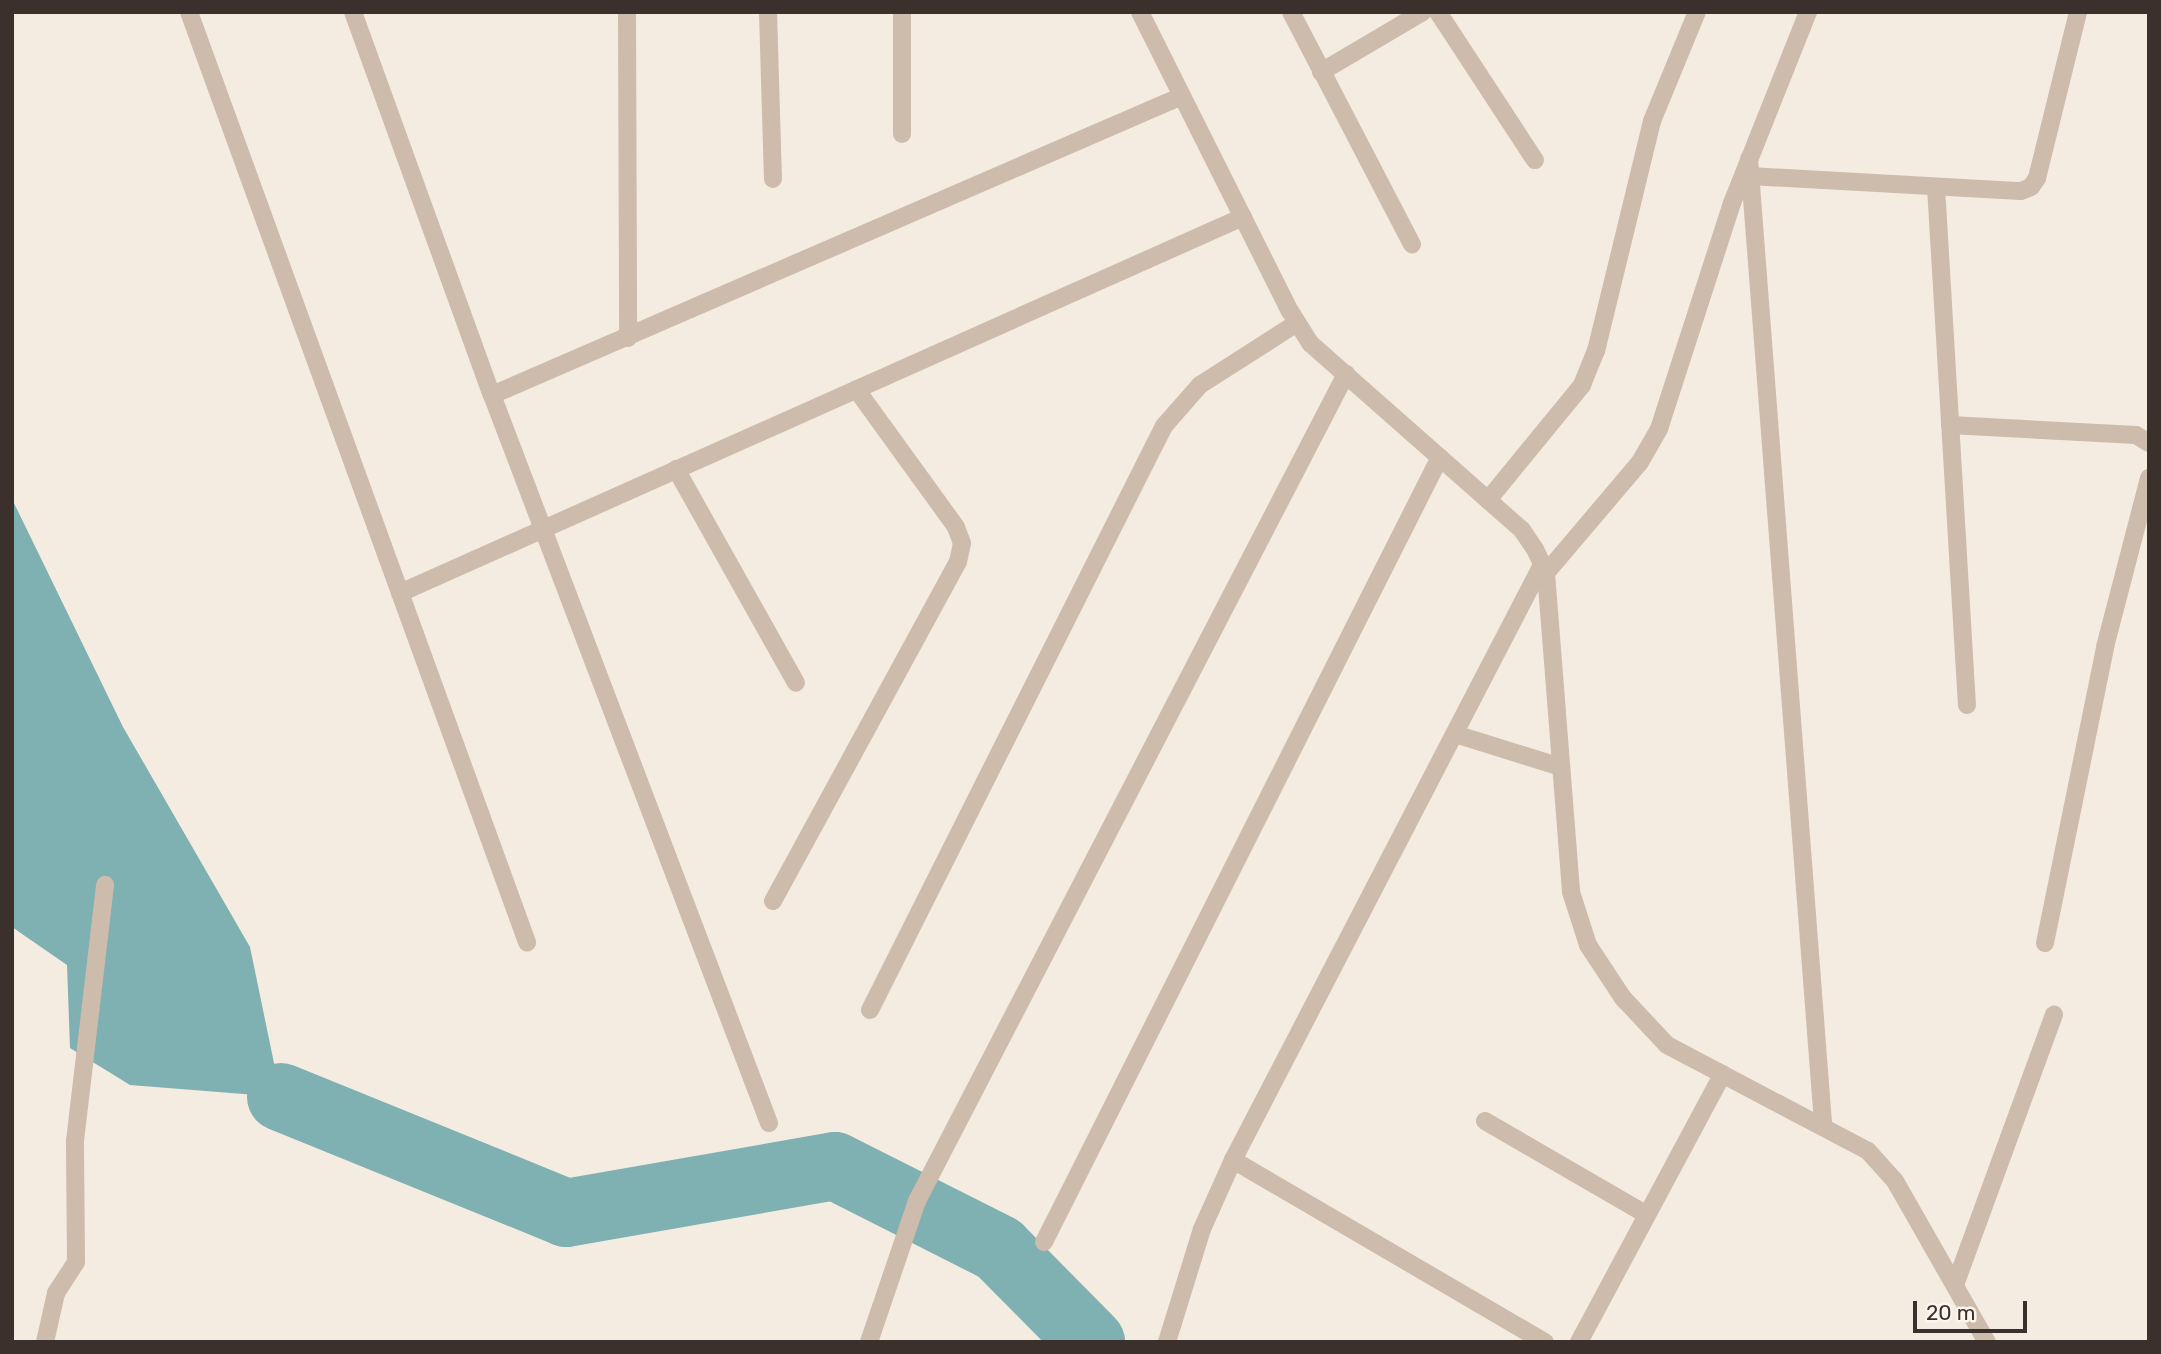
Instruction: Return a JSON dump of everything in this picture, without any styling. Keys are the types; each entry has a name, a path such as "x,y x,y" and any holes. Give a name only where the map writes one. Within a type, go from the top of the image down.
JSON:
{"street":[{"path":"189,12 527,942"},
{"path":"354,12 492,395 769,1123"},
{"path":"627,12 628,338"},
{"path":"768,12 773,180"},
{"path":"902,12 902,134"},
{"path":"1140,12 1242,217 1297,323 1311,344 1522,530 1544,569 1571,891 1588,945 1623,998 1667,1045 1823,1124 1868,1152 1895,1181 1987,1342"},
{"path":"1291,12 1412,243"},
{"path":"1321,72 1423,12"},
{"path":"1438,12 1535,160"},
{"path":"1488,500 1582,386 1596,351 1652,121 1697,12"},
{"path":"1167,1342 1202,1229 1233,1160 1455,734 1544,569 1640,462 1659,429 1749,167 1808,12"},
{"path":"1749,167 1936,187 2021,191 2031,187 2078,12"},
{"path":"492,395 1182,96"},
{"path":"1749,167 1823,1124"},
{"path":"1936,187 1967,705"},
{"path":"400,593 1242,217"},
{"path":"870,1010 1164,426 1200,385 1297,323"},
{"path":"869,1342 917,1201 1346,374"},
{"path":"773,901 958,562 962,542 956,527 856,389"},
{"path":"1950,425 2136,435 2149,443"},
{"path":"1044,1242 1440,457"},
{"path":"676,469 796,683"},
{"path":"2045,943 2105,647 2149,478"},
{"path":"1455,734 1561,767"},
{"path":"45,1342 56,1293 76,1262 75,1141 104,885"},
{"path":"1955,1285 2054,1015"},
{"path":"1579,1342 1723,1074"},
{"path":"1485,1121 1647,1215"},
{"path":"1233,1160 1545,1342"}],"water":[{"path":"12,499 123,727 250,947 281,1097 130,1085 70,1048 67,965 12,927"}],"waterway":[{"path":"281,1097 566,1213 835,1166 999,1249 1091,1342"}]}
